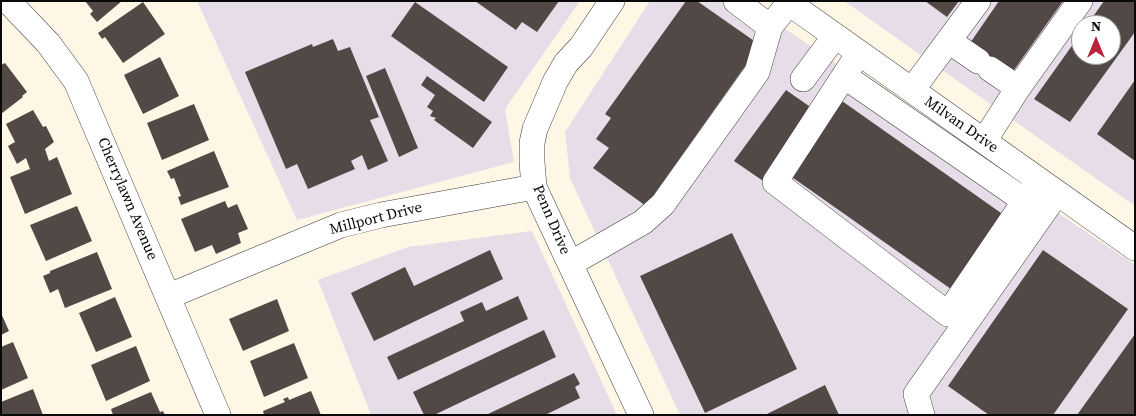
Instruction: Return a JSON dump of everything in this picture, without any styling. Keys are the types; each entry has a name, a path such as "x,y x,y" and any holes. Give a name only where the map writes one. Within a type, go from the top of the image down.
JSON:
{"street":[{"name":"Cherrylawn Avenue","path":"8,1 48,43 76,81 218,415"},
{"name":"Penn Drive","path":"612,1 581,47 566,63 546,102 535,129 532,143 534,187 641,415"},
{"path":"736,1 770,28"},
{"path":"912,90 978,1"},
{"path":"984,141 1018,88 1080,1"},
{"path":"570,264 643,222 663,204 757,72 770,28 788,2"},
{"name":"Milvan Drive","path":"788,2 1048,186 1133,243"},
{"path":"803,79 836,36"},
{"path":"949,41 1018,88"},
{"path":"859,53 775,182 948,314 1025,201 1048,186"},
{"path":"844,76 1025,201"},
{"path":"937,141 953,119"},
{"path":"922,415 916,394 1048,186"},
{"name":"Millport Drive","path":"169,296 341,225 381,215 534,187"}],"shaded area":[{"path":"197,1 580,1 505,109 514,162 297,220"},
{"path":"650,1 744,1 1135,265 1135,415 680,415 570,178 565,132"},
{"path":"844,1 1135,1 1135,206"},
{"path":"532,231 617,415 371,415 318,280 408,247"}],"building":[{"path":"85,1 122,1 97,22 90,14 93,11"},
{"path":"475,1 559,1 537,32 522,22 516,30"},
{"path":"686,1 697,1 760,45 646,206 593,168 609,148 596,139 611,118 605,114"},
{"path":"925,1 959,1 947,17"},
{"path":"999,1 1063,1 1014,70 968,46"},
{"path":"1104,1 1135,1 1135,32 1121,51 1121,15 1094,15"},
{"path":"143,2 165,34 123,63 105,37 102,39 98,33"},
{"path":"415,2 508,67 484,102 391,36"},
{"path":"333,39 338,51 350,47 379,117 370,120 388,161 368,170 362,155 351,161 355,169 308,189 297,164 286,169 245,72 312,44 313,47"},
{"path":"1071,47 1071,65 1111,65 1070,122 1034,99"},
{"path":"160,57 179,96 143,114 124,75"},
{"path":"5,63 27,92 1,114 1,65"},
{"path":"385,68 418,148 399,157 366,76"},
{"path":"427,76 492,122 473,148 434,120 436,118 430,116 433,111 427,107 435,95 421,85"},
{"path":"1135,80 1135,161 1097,134"},
{"path":"786,90 819,113 769,185 734,161"},
{"path":"842,101 1011,220 958,294 789,175"},
{"path":"194,104 209,140 162,160 147,123"},
{"path":"33,110 43,127 46,126 54,142 45,149 49,161 57,157 72,194 25,214 10,177 30,169 26,158 17,164 8,146 15,142 6,124"},
{"path":"214,151 229,187 181,205 178,197 181,196 174,178 171,179 167,171"},
{"path":"225,201 228,208 237,204 248,229 238,233 241,243 216,254 212,245 195,252 181,219"},
{"path":"77,206 92,241 46,261 30,225"},
{"path":"732,233 797,369 705,413 640,276"},
{"path":"490,250 503,279 374,341 351,293 405,267 414,286"},
{"path":"1043,250 1128,309 1053,415 989,415 948,386"},
{"path":"97,252 112,289 65,308 58,289 50,293 43,276 50,273 50,271"},
{"path":"518,296 528,319 398,380 387,357 464,321 460,312 482,302 486,311"},
{"path":"115,297 132,337 96,352 79,313"},
{"path":"277,299 289,331 243,351 229,319"},
{"path":"1,313 9,331 1,335"},
{"path":"544,330 556,357 434,415 424,415 413,392"},
{"path":"1135,334 1135,415 1077,415"},
{"path":"13,342 28,378 1,390 1,347"},
{"path":"294,343 308,378 264,397 250,361"},
{"path":"136,346 150,381 106,401 91,365"},
{"path":"574,373 580,384 575,387 580,398 545,415 486,415"},
{"path":"825,385 839,415 765,415"},
{"path":"33,389 43,415 1,415 1,402"},
{"path":"311,391 321,415 264,415 263,411 285,402 283,399 288,397 289,400"},
{"path":"151,392 160,412 163,411 165,415 113,415 111,409"}]}
